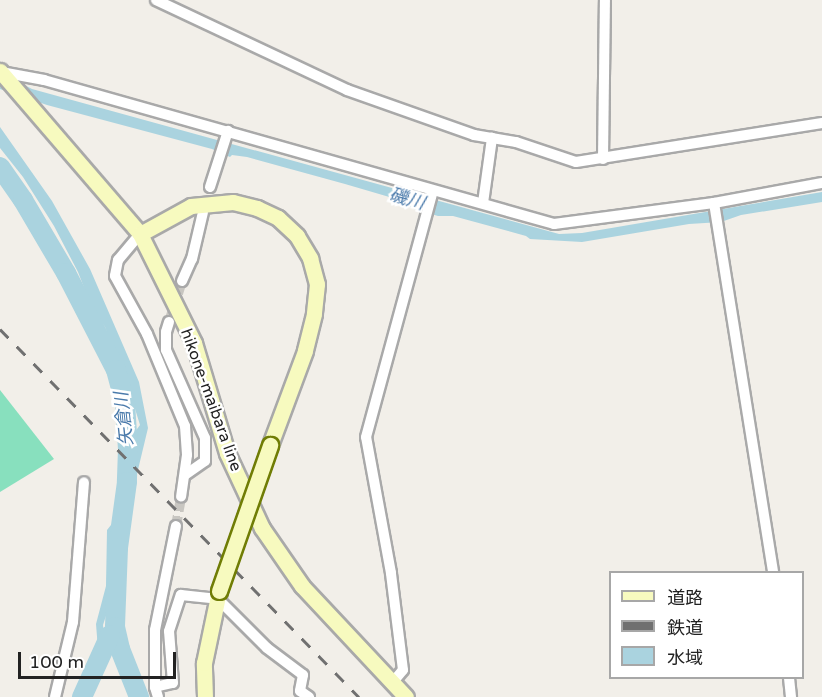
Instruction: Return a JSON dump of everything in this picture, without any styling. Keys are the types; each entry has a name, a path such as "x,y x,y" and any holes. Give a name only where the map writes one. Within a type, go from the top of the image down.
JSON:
{"main road":[{"name":"hikone-maibara line","path":"0,72 140,234 194,343 227,453 262,528 302,586 406,697"},
{"path":"140,234 191,206 233,202 256,208 278,218 297,236 310,258 316,284 314,314 305,351 218,595 204,663 205,697"}],"street":[{"path":"156,0 347,90 474,135 576,162 822,123"},
{"path":"603,159 605,0"},
{"path":"0,72 44,80 227,135 433,193 483,203 554,224 715,205 822,183"},
{"path":"210,187 227,135"},
{"path":"483,203 492,138"},
{"path":"392,683 403,669 391,573 366,437 433,193"},
{"path":"715,205 772,571"},
{"path":"182,281 192,259 203,212"},
{"path":"140,234 118,260 115,276 152,344 185,426 185,475 181,497"},
{"path":"169,322 166,332 166,350 205,438 205,461 185,475"},
{"path":"55,697 73,622 84,482"},
{"path":"176,526 155,630 157,692 173,683 169,631 181,595 218,595 267,648 303,675 300,691 309,697"},
{"path":"789,679 791,697"}],"green space":[{"path":"0,390 54,459 0,492"}],"water":[{"name":"磯川","path":"0,72 32,89 559,234 582,233 822,192 822,202 741,215 721,222 689,224 582,242 530,239 453,216 438,216 414,209 403,201 345,184 247,157 232,155 230,157 212,149 47,105 0,89"},
{"path":"0,127 52,201 90,269 139,382 148,428 125,524 117,538 115,588 103,625 106,657 99,662 96,624 106,586 107,530 115,520 116,504 123,493 131,437 140,425 128,386 105,327 92,308 78,272 54,226 23,177 0,148"}],"waterway":[{"name":"矢倉川","path":"0,167 23,200 66,273 116,370 125,403 128,449 127,482 118,548 115,627 120,649 139,697"},
{"path":"82,697 110,635"}],"tunnel":[{"path":"169,322 182,281"},
{"path":"176,526 181,497"}],"railway":[{"path":"0,329 359,697"}]}
